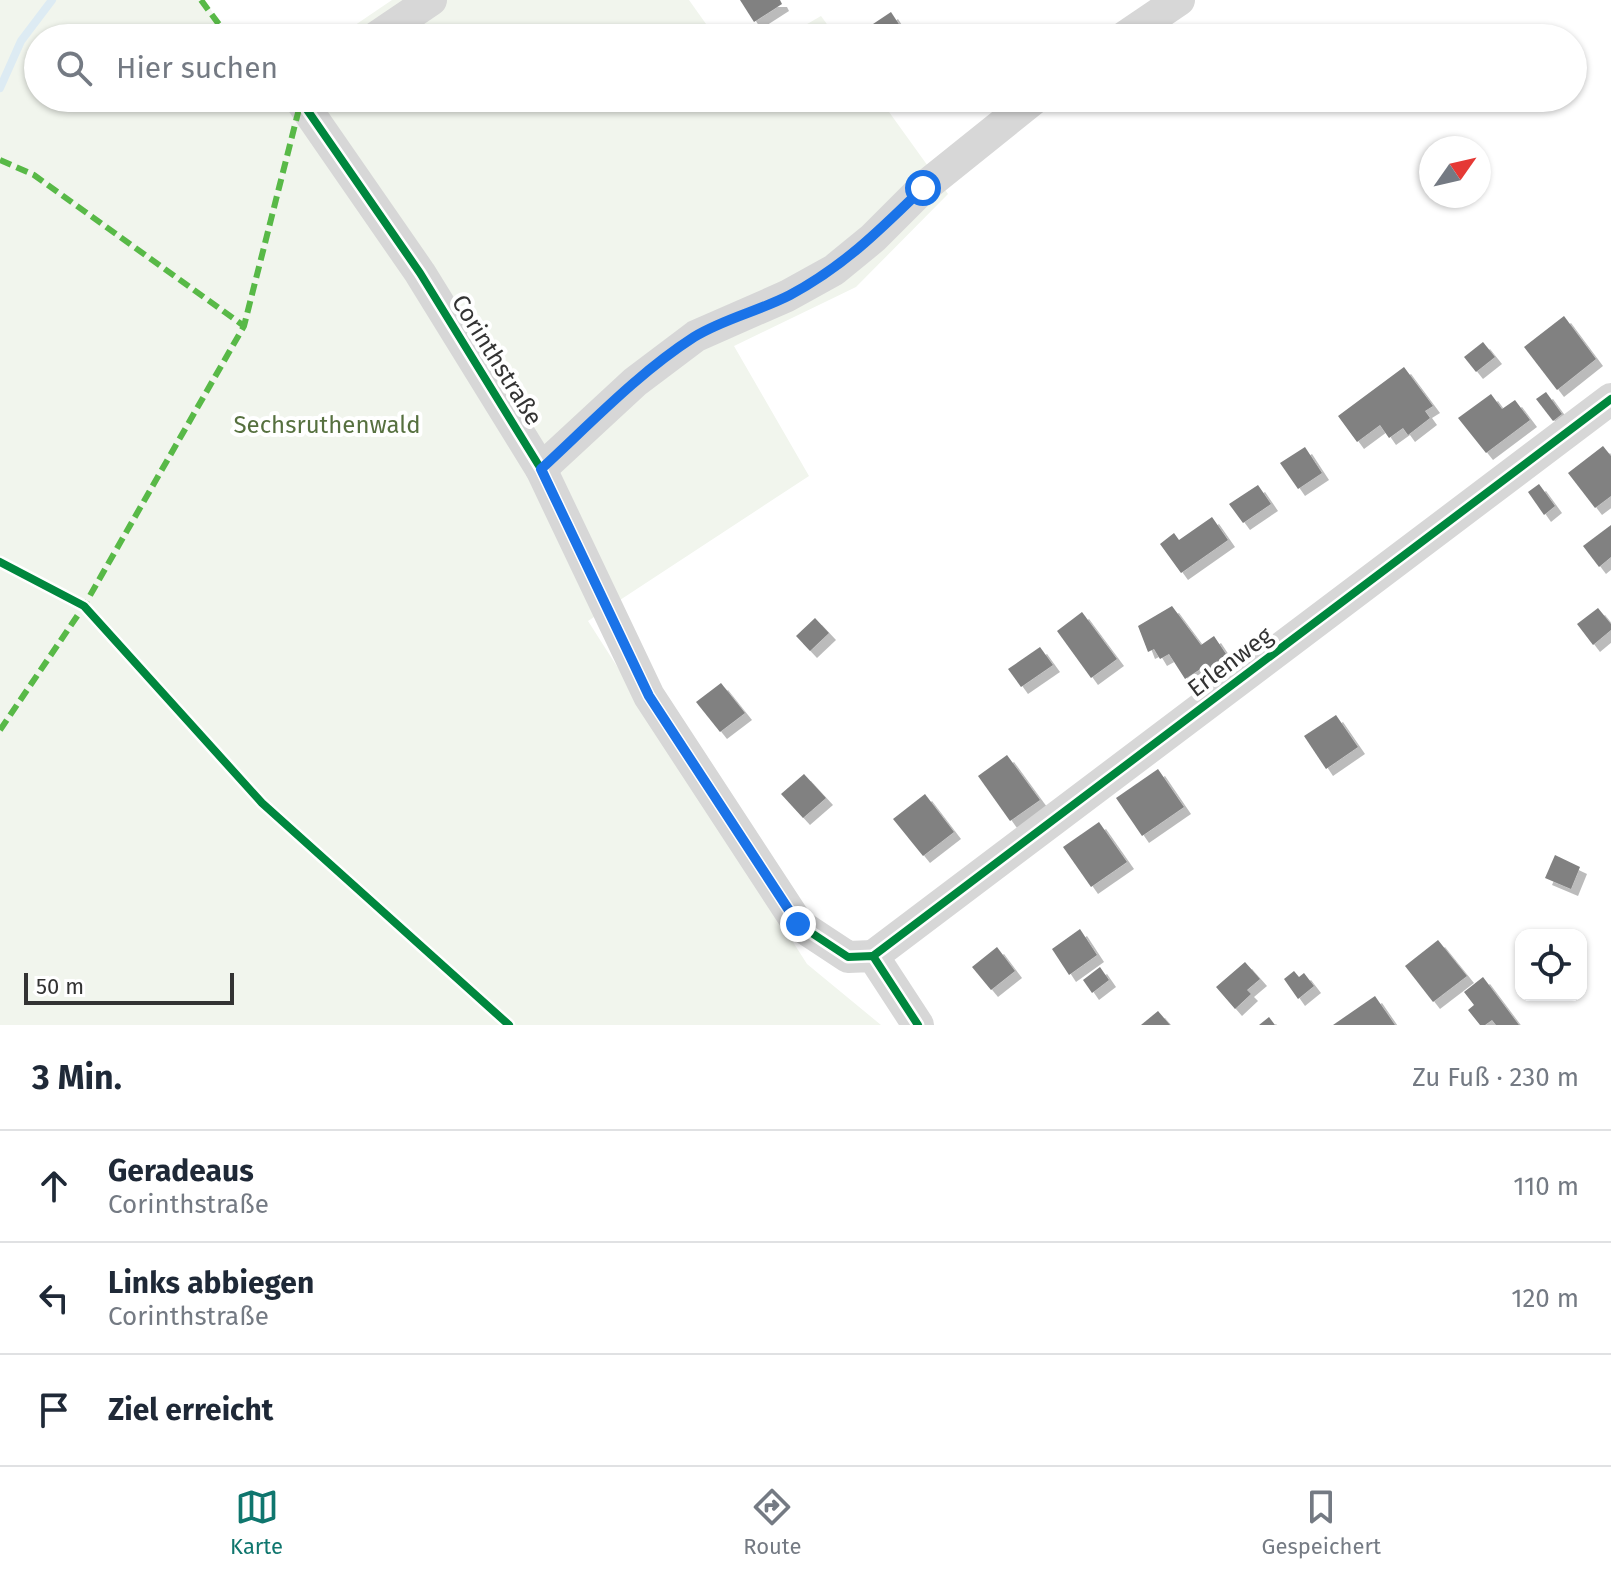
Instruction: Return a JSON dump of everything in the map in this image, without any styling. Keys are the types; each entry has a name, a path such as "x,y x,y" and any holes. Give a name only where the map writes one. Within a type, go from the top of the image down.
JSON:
{"street":[{"path":"396,24 431,0"},
{"path":"1144,24 1179,0"},
{"name":"Corinthstraße","path":"309,112 420,273 541,469 649,696 798,924 848,957 873,956"},
{"name":"Corinthstraße","path":"541,469 635,382 696,336 787,296 834,270 873,238 923,188 1018,112"},
{"name":"Erlenweg","path":"873,956 1611,399"},
{"path":"873,956 918,1025"}],"green space":[{"name":"Sechsruthenwald","path":"0,0 205,0 220,24 24,24 24,112 889,112 948,194 856,287 734,346 809,476 588,621 807,964 881,1025 0,1025"},
{"path":"392,0 689,0 706,24 357,24"},
{"path":"821,16 827,24 807,24"}],"building":[{"path":"740,0 780,0 782,4 754,22"},
{"path":"891,12 899,24 873,24"},
{"path":"1564,316 1596,359 1557,390 1524,347"},
{"path":"1483,342 1495,357 1476,372 1464,357"},
{"path":"1404,367 1433,406 1425,411 1430,418 1408,435 1403,428 1389,438 1380,425 1357,442 1338,416"},
{"path":"1546,392 1562,414 1553,421 1536,399"},
{"path":"1491,394 1502,409 1515,400 1530,420 1486,453 1458,418"},
{"path":"1603,446 1611,456 1611,496 1595,508 1568,473"},
{"path":"1305,447 1322,473 1298,489 1280,463"},
{"path":"1539,484 1555,506 1544,515 1528,492"},
{"path":"1258,485 1271,504 1243,523 1229,504"},
{"path":"1212,517 1228,540 1181,573 1160,544 1174,533 1179,540"},
{"path":"1611,525 1611,557 1599,567 1583,546"},
{"path":"1172,606 1201,645 1214,636 1234,666 1214,679 1205,666 1185,679 1169,654 1160,659 1154,649 1148,652 1138,626"},
{"path":"1598,608 1611,624 1611,630 1593,645 1577,624"},
{"path":"1082,612 1117,659 1091,678 1057,631"},
{"path":"815,618 829,633 810,651 796,636"},
{"path":"1040,647 1053,665 1021,687 1008,669"},
{"path":"721,683 745,713 720,732 696,702"},
{"path":"1336,715 1358,747 1326,769 1304,736"},
{"path":"1007,755 1040,800 1010,821 978,776"},
{"path":"1158,769 1184,807 1142,836 1116,798"},
{"path":"804,774 826,798 803,818 781,794"},
{"path":"925,794 954,832 923,856 893,819"},
{"path":"1099,822 1127,862 1091,887 1063,847"},
{"path":"1555,855 1580,867 1571,889 1545,878"},
{"path":"1080,929 1097,955 1069,975 1052,949"},
{"path":"1438,940 1467,976 1433,1002 1405,966"},
{"path":"997,947 1015,971 991,990 972,967"},
{"path":"1245,962 1260,979 1247,990 1251,994 1235,1009 1216,987"},
{"path":"1100,967 1109,980 1092,993 1083,980"},
{"path":"1294,971 1299,977 1304,973 1314,986 1298,999 1284,979"},
{"path":"1483,977 1519,1025 1496,1025 1492,1020 1480,1025 1468,1010 1474,1005 1464,992"},
{"path":"1375,996 1395,1025 1333,1025"},
{"path":"1158,1011 1170,1025 1141,1025"},
{"path":"1269,1017 1275,1025 1259,1025"}],"waterway":[{"path":"34,24 52,0"},
{"path":"0,88 24,37"}],"marked path":[{"path":"201,0 219,24"},
{"path":"0,730 84,606 244,326 298,112"},
{"path":"0,160 34,175 244,326"}],"cycle path":[{"path":"309,112 420,273 541,469 649,696 798,924 848,957 873,956 918,1025"},
{"path":"873,956 1611,399"},
{"path":"0,562 84,606 262,803 509,1025"}],"route":[{"path":"798,924 649,696 541,469 635,382 696,336 787,296 834,270 873,238 923,188"}]}
